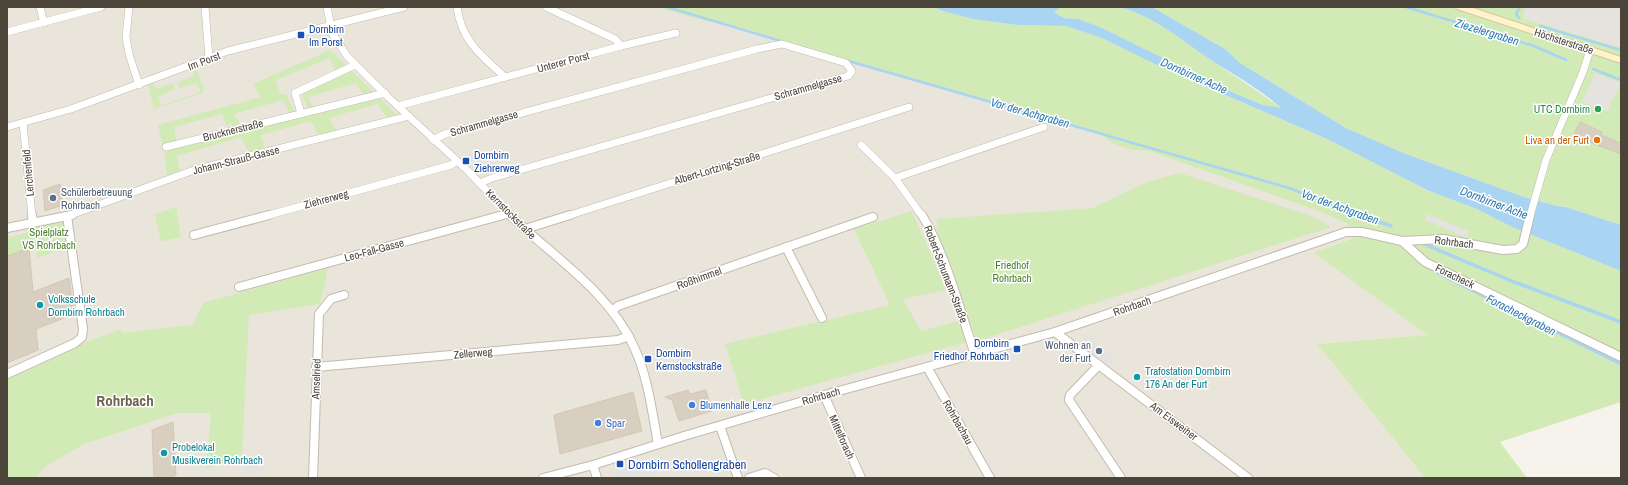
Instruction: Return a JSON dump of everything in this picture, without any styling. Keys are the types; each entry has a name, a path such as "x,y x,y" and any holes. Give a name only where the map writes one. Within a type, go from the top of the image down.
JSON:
{"main road":[{"name":"Höchsterstraße","path":"1460,7 1621,60"}],"street":[{"path":"40,7 44,23"},
{"path":"7,32 101,7"},
{"path":"129,7 126,37 139,84"},
{"path":"205,7 209,58"},
{"name":"Kernstockstraße","path":"327,7 328,25 341,49 355,65 480,183 509,213 590,288 612,311 629,336 640,361 656,426 658,444"},
{"name":"Im Porst","path":"7,127 66,111 244,46 404,7"},
{"path":"457,7 461,25 468,41 481,56 504,77"},
{"path":"546,7 615,39 620,46"},
{"name":"Unterer Porst","path":"398,106 620,46 676,33"},
{"name":"Schrammelgasse","path":"433,140 445,134 530,110 757,49 782,44 846,63 852,71 848,76 492,178 480,183"},
{"name":"Rohrbach","path":"543,478 593,465 658,444 824,395 1055,332 1346,232 1362,232 1402,241 1443,239 1503,250 1517,249 1523,244 1534,195 1555,136 1584,68 1590,50"},
{"path":"301,113 295,93 355,65"},
{"name":"Brucknerstraße","path":"166,147 384,93"},
{"name":"Albert-Lortzing-Straße","path":"526,229 909,107"},
{"name":"Johann-Strauß-Gasse","path":"7,228 67,216 107,203 161,181 194,170 409,116"},
{"name":"Lerchenfeld","path":"23,123 33,223"},
{"path":"895,178 1044,127"},
{"name":"Robert-Schumann-Straße","path":"861,145 895,178 916,205 928,225 948,274 975,355"},
{"name":"Ziehrerweg","path":"194,235 451,166 457,161"},
{"name":"Leo-Fall-Gasse","path":"238,288 509,213"},
{"path":"7,374 75,343 82,337 83,329 67,216"},
{"name":"Roßhimmel","path":"612,311 618,306 873,217"},
{"name":"Foracheck","path":"1402,241 1425,262 1621,357"},
{"path":"786,247 822,318"},
{"name":"Amselried","path":"313,478 319,314 331,299 344,295"},
{"name":"Am Eisweiher","path":"1055,332 1248,478"},
{"name":"Zellerweg","path":"316,368 618,340 629,336"},
{"path":"1099,365 1070,396 1069,400 1121,478"},
{"name":"Rohrbachau","path":"927,367 990,478"},
{"name":"Mittelforach","path":"824,395 861,478"},
{"path":"720,426 738,478"},
{"path":"593,465 597,478"},
{"path":"749,478 764,472 774,478"}],"shaded area":[{"path":"7,7 660,7 708,22 722,22 867,67 1102,135 1113,144 1133,150 1149,151 1326,214 1347,224 1356,237 1315,253 1427,335 1317,344 1425,478 7,478"},
{"path":"1526,7 1621,7 1621,48 1523,18"},
{"path":"1595,73 1621,83 1607,111 1582,102"},
{"path":"1427,214 1469,231 1467,238 1425,220"},
{"name":"Wohnen an der Furt","path":"1086,335 1118,359 1111,366 1079,343"},
{"path":"651,459 657,478 614,478 612,472"},
{"path":"267,461 265,470 243,475 244,467"}],"green space":[{"path":"657,7 934,7 942,11 973,19 1017,25 1066,26 1102,38 1161,67 1329,140 1429,191 1477,209 1512,227 1621,271 1621,402 1500,442 1527,478 1425,478 1317,344 1427,335 1314,253 1356,237 1347,224 1326,214 1149,151 1133,150 1113,144 1102,135 867,67 722,22 708,22"},
{"path":"1061,7 1118,7 1142,15 1165,28 1282,109 1263,105 1234,93 1100,27 1078,19 1064,18 1054,12"},
{"path":"1152,7 1526,7 1523,18 1621,48 1621,225 1566,207 1524,197 1406,154 1346,128 1240,63 1225,49"},
{"path":"330,50 347,66 336,72 330,58 276,80 280,94 286,94 295,113 290,115 283,100 234,114 241,126 234,129 231,123 226,126 222,114 174,127 177,142 163,146 158,125 261,97 253,84"},
{"path":"196,67 204,89 203,93 154,109 148,85 153,83 156,89 173,83 175,89 158,97 160,104 162,105 199,93 200,90 197,83 179,88 177,83 194,76 193,68"},
{"path":"351,70 374,93 364,96 356,83 308,97 314,108 308,108 302,92"},
{"path":"379,97 398,116 387,118 377,104 329,118 337,131 319,136 311,121 261,135 265,149 249,153 241,137 177,156 180,171 167,175 164,150"},
{"name":"Friedhof Rohrbach","path":"1180,173 1314,217 1331,227 977,341 937,236 937,219 1093,208 1147,182"},
{"path":"176,207 181,237 161,242 155,214"},
{"path":"912,211 946,290 903,299 921,331 958,321 967,342 744,404 725,344 890,305 854,229"},
{"name":"Spielplatz VS Rohrbach","path":"65,220 67,247 37,258 36,245 7,256 7,238 33,231 33,226"},
{"path":"328,268 320,304 249,315 242,454 206,469 211,413 177,413 84,444 46,466 36,478 7,478 7,379 84,343 121,329 122,333 193,325 203,303"}],"water":[{"name":"Dornbirner Ache","path":"934,7 1061,7 1054,12 1064,18 1078,19 1100,27 1234,93 1263,105 1281,108 1255,88 1154,21 1130,10 1118,7 1152,7 1225,49 1240,63 1346,128 1406,154 1524,197 1566,207 1621,225 1621,271 1512,227 1477,209 1429,191 1329,140 1161,67 1102,38 1066,26 1017,25 973,19 942,11"}],"building":[{"name":"Liva an der Furt","path":"1580,122 1602,132 1601,135 1621,143 1621,154 1573,136"},
{"name":"Schülerbetreuung Rohrbach","path":"60,184 63,205 45,211 43,190"},
{"name":"Volksschule Dornbirn Rohrbach","path":"29,248 33,292 69,278 74,314 36,329 38,350 7,363 7,256"},
{"name":"Blumenhalle Lenz","path":"688,390 690,394 706,390 712,411 679,421 672,400 665,397"},
{"name":"Spar","path":"633,392 642,431 560,454 554,415"},
{"name":"Probelokal Musikverein Rohrbach","path":"173,422 176,475 169,478 154,478 152,430"}],"waterway":[{"name":"Vor der Achgraben","path":"667,7 784,42"},
{"name":"Ziezelergraben","path":"1406,7 1534,46 1566,60"},
{"path":"1519,18 1516,14 1520,7"},
{"path":"1540,26 1621,50"},
{"name":"Vor der Achgraben","path":"845,60 1289,188 1363,216"},
{"name":"Ziezelergraben","path":"1593,69 1621,80"},
{"name":"Vor der Achgraben","path":"1360,215 1391,226"},
{"name":"Vor der Achgraben","path":"1424,244 1514,282 1621,322"},
{"name":"Foracheckgraben","path":"1438,273 1621,364"}],"place":[{"name":"Dornbirn Im Porst","path":"301,35"},
{"name":"UTC Dornbirn","path":"1598,109"},
{"name":"Liva an der Furt","path":"1597,140"},
{"name":"Dornbirn Ziehrerweg","path":"466,161"},
{"name":"Schülerbetreuung Rohrbach","path":"53,198"},
{"name":"Volksschule Dornbirn Rohrbach","path":"40,305"},
{"name":"Dornbirn Friedhof Rohrbach","path":"1017,349"},
{"name":"Wohnen an der Furt","path":"1099,351"},
{"name":"Dornbirn Kernstockstraße","path":"648,359"},
{"name":"Trafostation Dornbirn 176 An der Furt","path":"1137,377"},
{"name":"Blumenhalle Lenz","path":"692,405"},
{"name":"Spar","path":"598,423"},
{"name":"Probelokal Musikverein Rohrbach","path":"164,453"},
{"name":"Dornbirn Schollengraben","path":"620,464"}],"district":[{"name":"Rohrbach","path":"125,400"}]}
